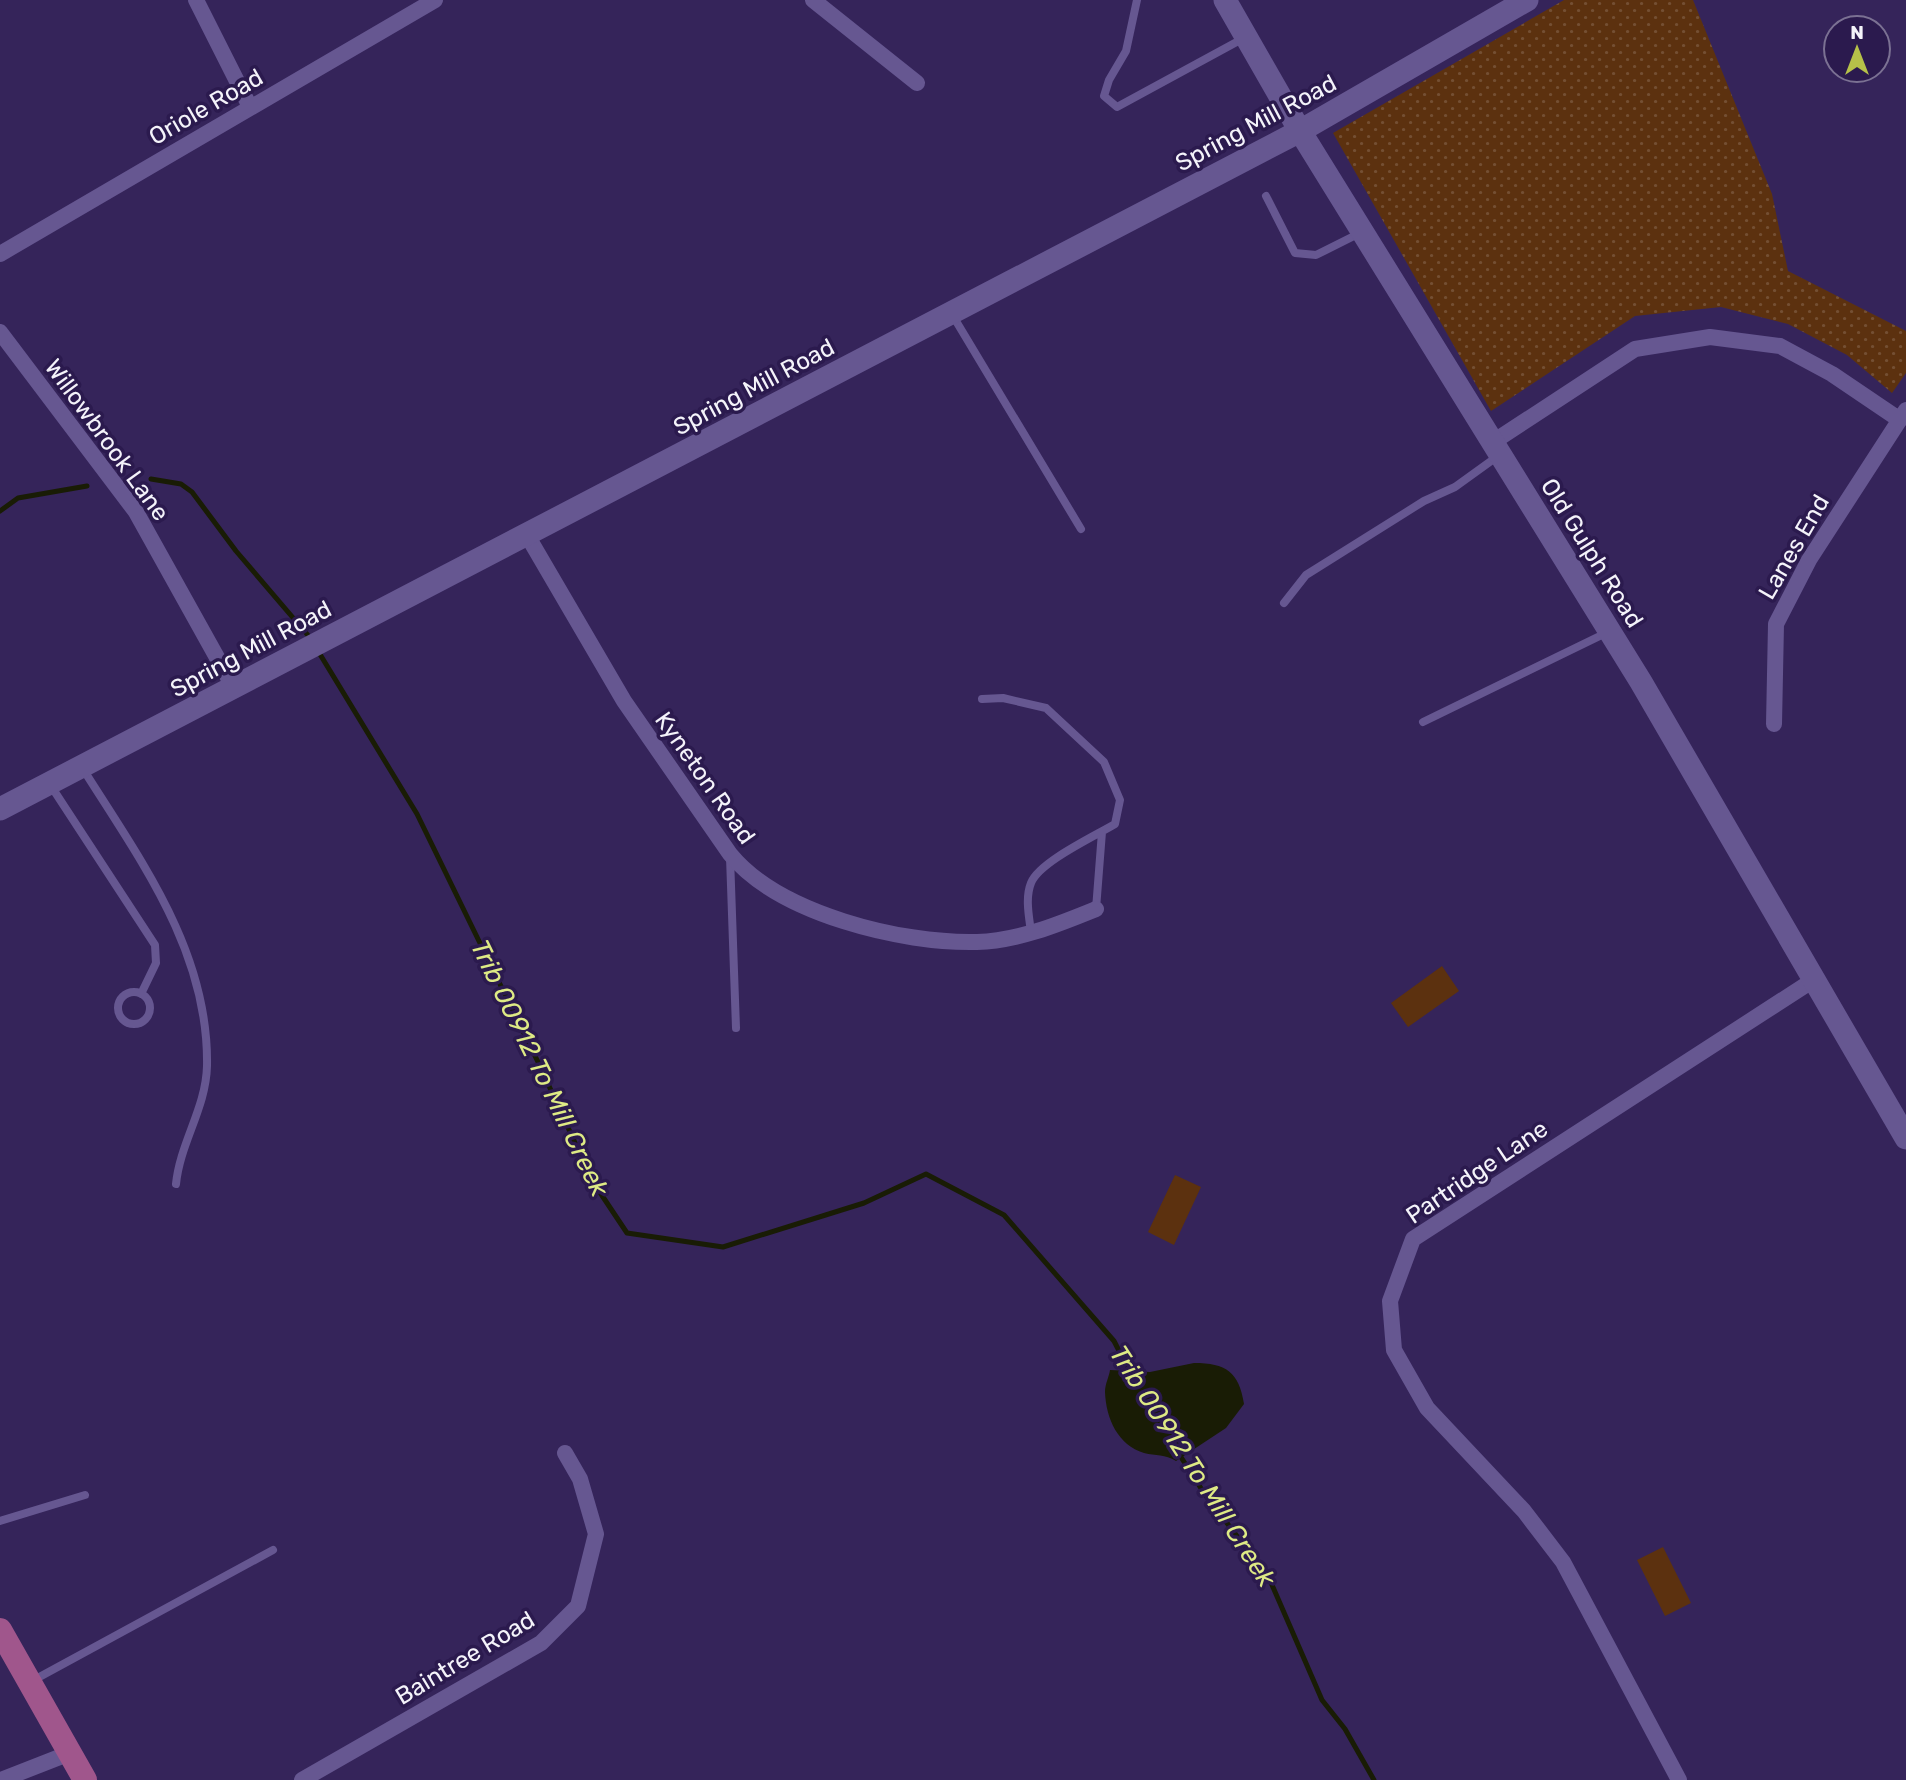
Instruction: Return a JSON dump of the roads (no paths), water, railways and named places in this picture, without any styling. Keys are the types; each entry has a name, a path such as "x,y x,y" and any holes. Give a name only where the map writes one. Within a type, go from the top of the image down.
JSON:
{"main road":[{"name":"Old Gulph Road","path":"1225,0 1300,131 1610,631 1906,1138"},
{"name":"Spring Mill Road","path":"0,809 1300,131 1527,0"},
{"path":"0,1630 85,1780"}],"street":[{"path":"196,0 250,107"},
{"name":"Oriole Road","path":"0,254 435,0"},
{"path":"813,0 917,83"},
{"name":"Willowbrook Lane","path":"0,332 136,512 234,688"},
{"path":"1497,448 1635,349 1710,337 1780,346 1903,415"},
{"name":"Lanes End","path":"1774,723 1776,624 1808,559 1903,415"},
{"name":"Kyneton Road","path":"527,535 624,701 737,864 795,904 854,925 918,938 979,942 1031,932 1096,909"},
{"name":"Partridge Lane","path":"1679,1780 1563,1562 1524,1511 1427,1408 1394,1350 1390,1301 1413,1240 1815,979"},
{"name":"Baintree Road","path":"302,1780 541,1643 578,1606 596,1534 580,1479 565,1453"},
{"path":"1,1780 70,1753"}],"lane":[{"path":"1137,0 1126,51 1109,80 1104,96 1117,107 1247,37"},
{"path":"1266,196 1289,247 1295,253 1316,256 1363,231"},
{"path":"951,313 1081,529"},
{"path":"1284,603 1306,575 1424,501 1455,487 1497,448"},
{"path":"1423,722 1610,631"},
{"path":"982,699 1003,698 1046,708 1104,762 1120,800 1115,824 1045,866 1031,881 1028,899 1031,932"},
{"path":"81,767 158,888 186,944 202,1002 207,1065 204,1096 178,1163 176,1184"},
{"path":"50,783 155,944 156,963 141,994"},
{"path":"1096,909 1102,832"},
{"path":"730,854 736,1028"},
{"path":"131,992 141,994 150,1006 148,1017 139,1023 124,1021 117,1007 121,997 131,992"},
{"path":"0,1521 85,1495"},
{"path":"30,1682 273,1550"}],"waterway":[{"name":"Trib 00912 To Mill Creek","path":"151,479 181,484 192,492 236,551 312,640"},
{"name":"Trib 00912 To Mill Creek","path":"0,511 18,498 87,486"},
{"name":"Trib 00912 To Mill Creek","path":"318,651 417,814 538,1062 593,1182 627,1233 723,1247 864,1203 926,1174 1004,1215 1114,1341 1131,1374"},
{"name":"Trib 00912 To Mill Creek","path":"1179,1454 1204,1493 1269,1578 1322,1700 1345,1729 1374,1780"}]}
